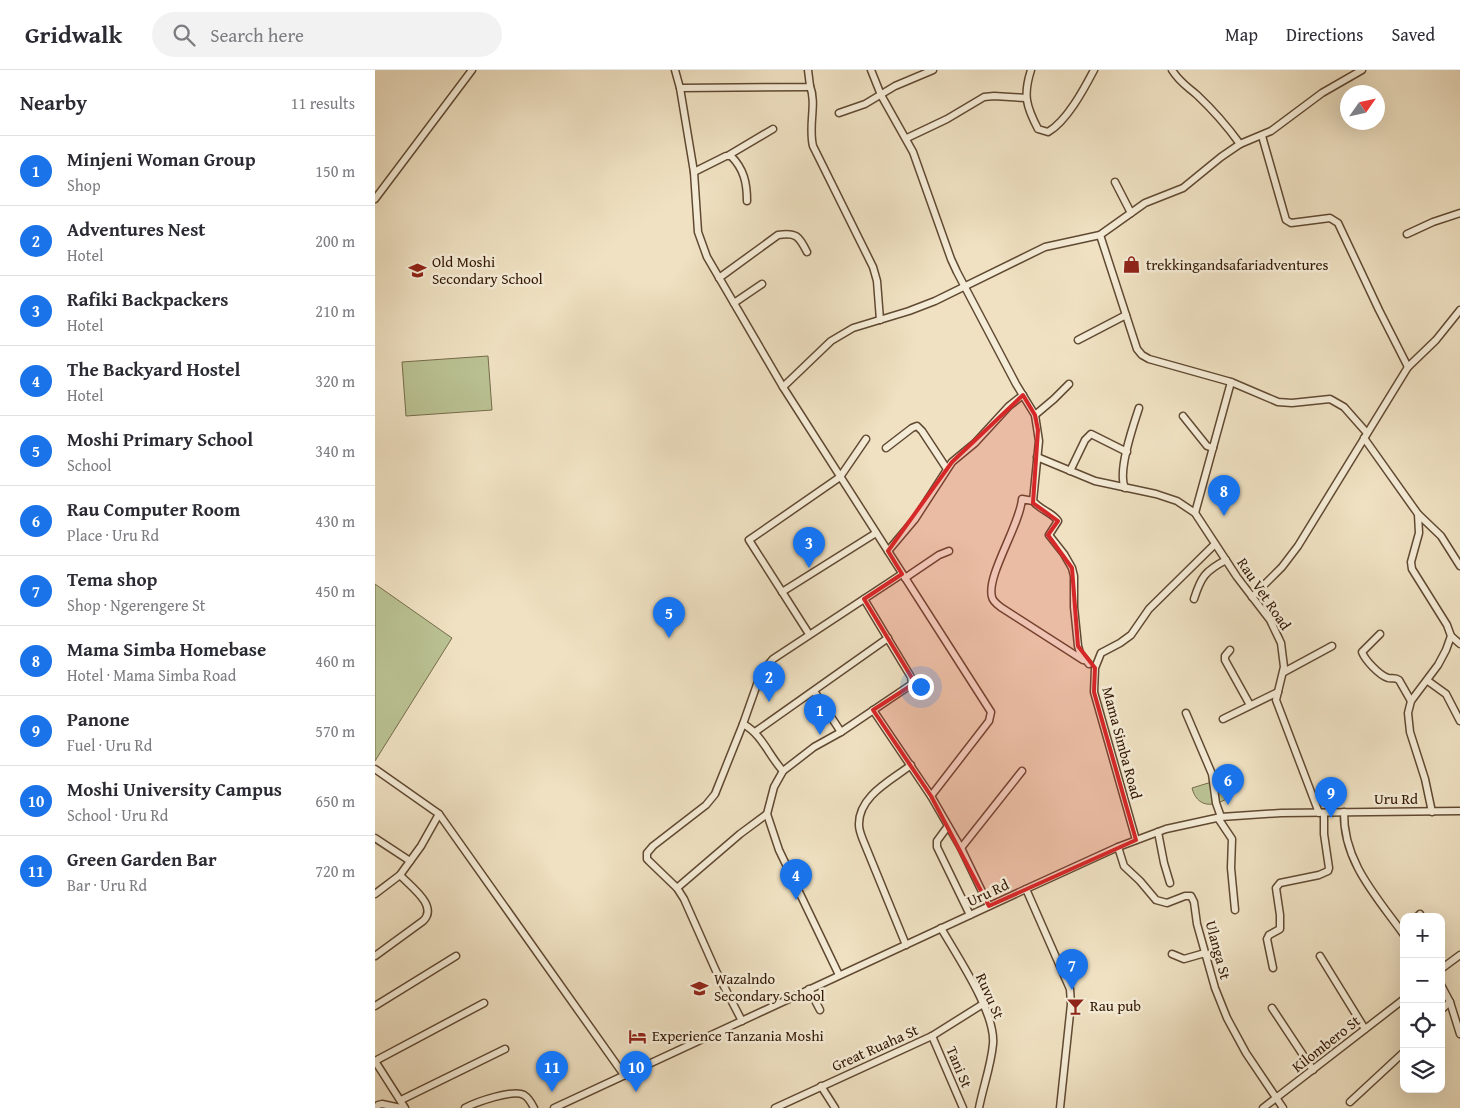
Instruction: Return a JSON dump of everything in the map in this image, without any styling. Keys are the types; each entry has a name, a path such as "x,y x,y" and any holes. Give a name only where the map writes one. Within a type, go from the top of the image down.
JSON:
{"street":[{"path":"375,199 472,70"},
{"path":"675,70 680,88 694,172 698,232 707,257 783,387 990,709 989,721 931,796"},
{"path":"809,70 813,99 810,126 813,146 873,267 877,281 880,320"},
{"path":"871,70 881,95 907,138 951,258 1035,415 1038,430 1033,501"},
{"path":"839,113 865,104 895,86 933,70"},
{"path":"1031,70 1026,90 1028,108 1039,129 1048,132 1062,120 1086,86 1094,70"},
{"path":"1172,70 1180,82 1198,96 1240,144"},
{"path":"783,387 835,338 853,328 935,301 1045,247 1100,234 1153,200 1183,188 1240,144 1262,136 1281,125 1322,92 1362,70"},
{"path":"680,88 810,86"},
{"path":"907,138 947,119 984,97 1026,98"},
{"path":"694,172 729,155 773,129"},
{"path":"1262,136 1286,220 1291,223 1330,218 1338,223 1389,330 1409,367"},
{"path":"729,155 745,175 747,201"},
{"path":"1115,182 1131,213"},
{"path":"1407,234 1460,212"},
{"path":"1100,234 1137,349 1142,355 1149,359 1231,382 1285,403 1330,399 1344,407 1366,435 1418,514 1441,536 1460,566"},
{"path":"719,278 778,235 796,235 807,252"},
{"path":"734,304 762,284"},
{"path":"1252,597 1291,556 1409,367 1436,340 1460,310"},
{"path":"1078,340 1126,315"},
{"path":"1195,513 1231,382"},
{"path":"1035,415 1069,384"},
{"path":"888,551 915,519 955,458 975,443 1009,406 1023,395"},
{"path":"1125,488 1122,480 1127,452 1139,408"},
{"path":"1183,416 1207,446 1213,448"},
{"path":"886,448 917,426 947,469"},
{"path":"1069,471 1085,440 1091,434 1127,452"},
{"path":"809,634 749,540 840,477 866,439"},
{"path":"1037,457 1095,482 1157,494 1177,501 1195,513 1226,560 1204,575 1194,599"},
{"path":"1022,499 1033,501 1058,521 1049,535 1072,568 1078,646 1080,653 1092,666 1002,608 993,600 991,590 993,581 999,561 1017,520 1022,499"},
{"path":"1418,514 1419,533 1411,562 1412,569 1447,625 1451,636 1460,644"},
{"path":"782,592 876,533"},
{"name":"Mama Simba Road","path":"1136,840 1094,692 1092,666 1101,653 1131,635 1153,604 1215,544"},
{"path":"742,1020 716,971 684,899 677,888 650,862 647,858 647,853 653,846 707,805 715,794 761,673 773,659 864,599 939,554 949,551"},
{"name":"Rau Vet Road","path":"1226,560 1270,620 1278,636 1284,654 1283,672 1277,703 1322,813 1329,869 1322,874 1277,885 1280,929 1269,935 1267,939 1273,968"},
{"path":"839,975 779,850 767,814 774,787 783,771 814,747 841,732 912,684 911,677 864,599"},
{"path":"1380,634 1365,648 1362,652 1363,655 1369,663 1384,675 1399,680 1411,701"},
{"path":"1432,812 1425,779 1408,722 1408,712 1411,701 1428,681 1447,650 1451,636"},
{"path":"755,732 888,638"},
{"path":"1283,672 1331,646"},
{"path":"1230,650 1224,658 1250,705"},
{"path":"1428,681 1446,694 1460,720"},
{"path":"814,691 841,732"},
{"path":"1223,718 1278,692"},
{"path":"873,710 931,796 961,848 989,906"},
{"path":"1186,713 1212,774 1219,817 1232,839 1231,868 1235,910"},
{"path":"743,724 755,732 771,758 783,771"},
{"path":"906,945 859,826 863,806 869,798 911,765"},
{"path":"375,769 439,814 624,1075"},
{"path":"961,848 1022,771"},
{"name":"Uru Rd","path":"554,1108 969,915 1118,847 1158,832 1219,817 1281,813 1460,811"},
{"path":"1344,812 1344,832 1351,855 1368,885 1400,925"},
{"path":"375,894 400,875 421,846 439,814"},
{"path":"677,888 740,834 767,814"},
{"path":"948,826 937,841 937,847 969,915"},
{"path":"1158,832 1163,863 1170,884"},
{"path":"375,838 410,861"},
{"name":"Ulanga St","path":"1118,847 1124,866 1156,900 1167,903 1185,896 1193,898 1196,920 1205,953 1215,988 1227,1018 1246,1053 1283,1108"},
{"path":"375,956 423,921 429,914 429,909 424,900 400,875"},
{"path":"1026,889 1070,988 1071,1004 1059,1108"},
{"name":"Ruvu St","path":"941,928 983,1004 992,1028 993,1042 979,1108"},
{"path":"1172,954 1185,958 1205,953"},
{"path":"1445,966 1460,954"},
{"path":"375,1006 456,956"},
{"path":"1320,956 1365,1029"},
{"path":"809,989 820,1010"},
{"path":"1445,992 1460,1034"},
{"name":"Kilombero St","path":"1263,1108 1400,1002"},
{"path":"1445,1006 1450,1002"},
{"path":"405,1108 375,1061 484,1003"},
{"name":"Great Ruaha St","path":"775,1108 932,1036 983,1004"},
{"path":"1273,1008 1313,1070"},
{"name":"Tani St","path":"932,1036 963,1108"},
{"path":"401,1100 505,1049"},
{"path":"1350,1102 1400,1056"},
{"path":"821,1086 835,1108"},
{"path":"465,1108 480,1101 516,1093 525,1096 534,1108"},
{"path":"376,1108 382,1104 401,1108"}],"highlighted area":[{"path":"1023,395 1035,415 1038,430 1033,503 1058,521 1048,535 1072,568 1078,646 1095,668 1094,692 1136,840 989,906 931,796 873,710 915,683 864,599 902,574 888,551 952,462"}],"green space":[{"path":"488,356 492,410 406,416 402,362"},
{"path":"375,584 452,638 375,761"},
{"path":"1218,780 1228,798 1211,804 1206,804 1197,799 1192,788"}],"place":[{"name":"trekkingandsafariadventures","path":"1132,265"},
{"name":"Old Moshi Secondary School","path":"418,271"},
{"name":"Mama Simba Homebase","path":"1224,516"},
{"name":"Rafiki Backpackers","path":"809,568"},
{"name":"Moshi Primary School","path":"669,638"},
{"name":"Adventures Nest","path":"769,702"},
{"name":"Minjeni Woman Group","path":"820,735"},
{"name":"Rau Computer Room","path":"1228,805"},
{"name":"Panone","path":"1331,818"},
{"name":"The Backyard Hostel","path":"796,900"},
{"name":"Wazalndo Secondary School","path":"700,988"},
{"name":"Tema shop","path":"1072,990"},
{"name":"Rau pub","path":"1076,1006"},
{"name":"Experience Tanzania Moshi","path":"638,1036"},
{"name":"Green Garden Bar","path":"552,1092"},
{"name":"Moshi University Campus","path":"636,1092"}]}
